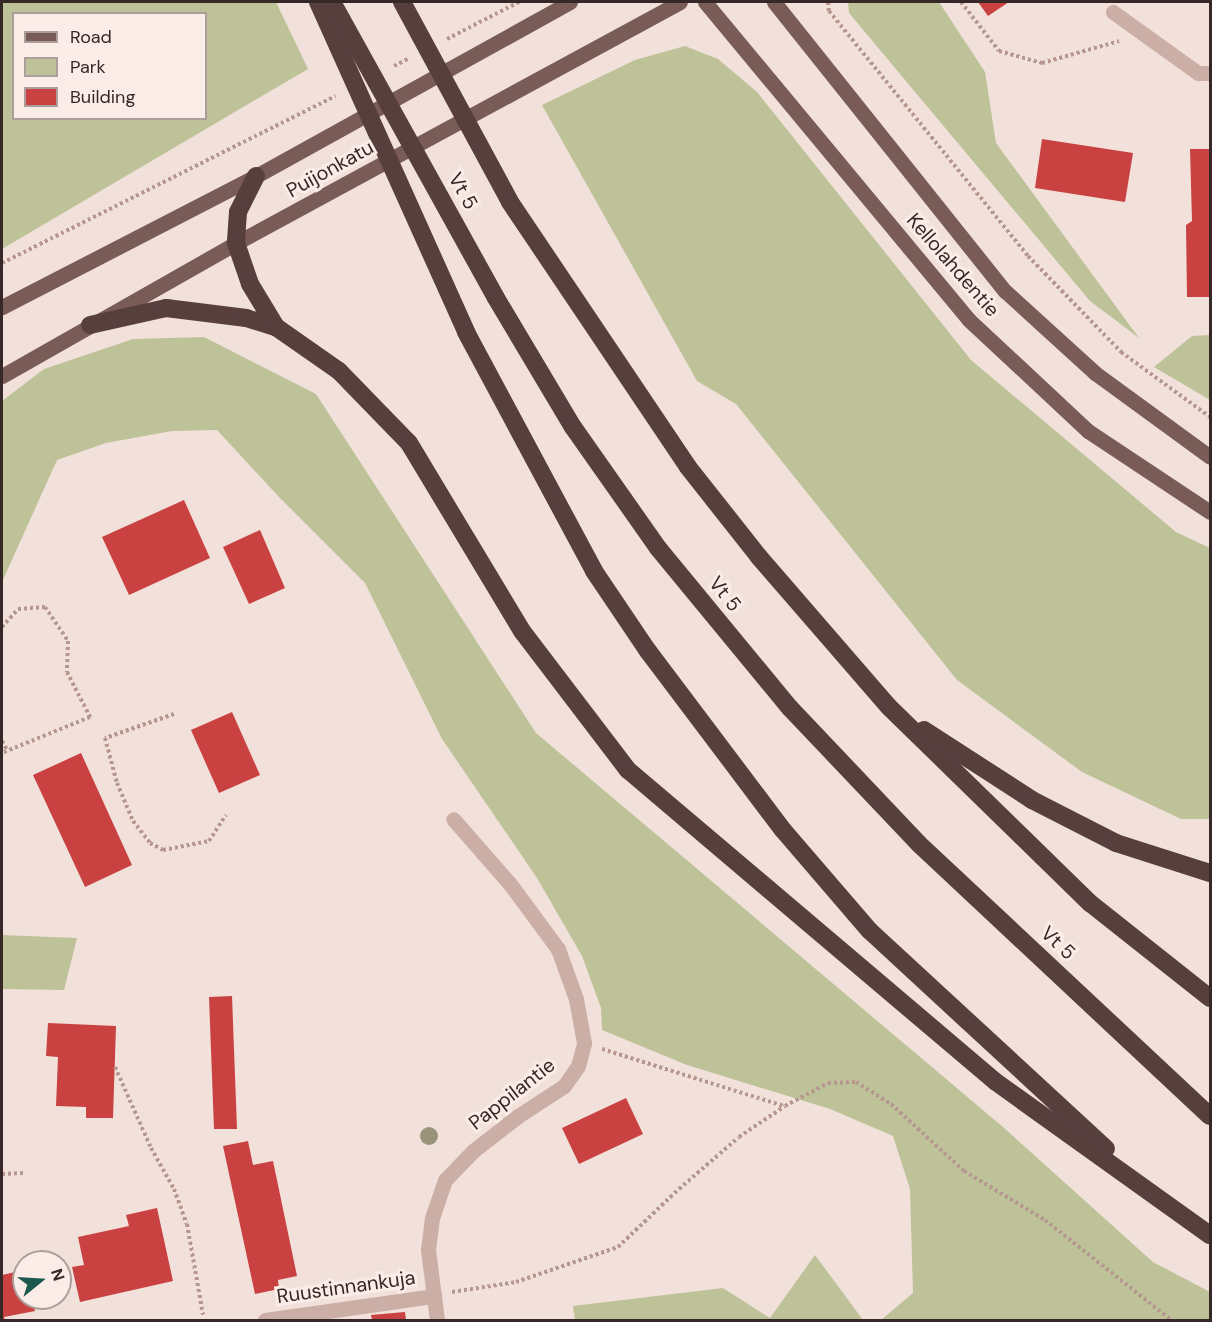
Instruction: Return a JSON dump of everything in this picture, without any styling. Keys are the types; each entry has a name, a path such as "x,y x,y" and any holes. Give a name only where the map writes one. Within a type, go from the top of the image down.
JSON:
{"highway":[{"path":"318,2 466,332 594,571 648,651 783,830 870,931 1162,1201"},
{"name":"Vt 5","path":"332,2 496,298 567,417 658,548 790,708 919,844 1210,1116"},
{"name":"Vt 5","path":"402,2 510,202 688,467 759,557 889,707 1090,903 1210,998"},
{"path":"256,176 238,212 236,243 250,284 276,327"},
{"path":"90,325 166,308 237,317 276,327 339,371 409,443 522,631 628,770 996,1082 1210,1235"},
{"path":"889,707 1032,800 1116,843 1210,873"}],"main road":[{"name":"Puijonkatu","path":"2,307 256,176 570,2"},
{"name":"Puijonkatu","path":"2,376 236,243 598,44 680,2"},
{"name":"Kellolahdentie","path":"705,2 969,320 1088,431 1210,512"},
{"name":"Kellolahdentie","path":"774,2 1005,291 1095,373 1210,457"}],"street":[{"path":"1113,12 1198,73 1210,73"},
{"name":"Pappilantie","path":"437,1320 428,1250 432,1218 446,1180 473,1151 518,1116 564,1086 578,1066 584,1043 576,999 558,949 510,884 453,819"},
{"name":"Ruustinnankuja","path":"265,1320 434,1296"}],"path":[{"path":"828,2 830,11 1028,256 1120,352 1210,417"},
{"path":"961,2 999,51 1042,63 1143,34"},
{"path":"2,263 258,137"},
{"path":"2,627 18,609 45,607 68,641 67,672 90,717 4,752 2,741"},
{"path":"174,714 105,738 117,783 133,820 150,843 163,850 209,842 226,815"},
{"path":"584,1043 785,1106"},
{"path":"115,1067 150,1148 177,1197 187,1224 203,1315"},
{"path":"434,1296 516,1282 618,1247 679,1189 739,1137 785,1106 828,1083 856,1082 891,1104 964,1171 1046,1220 1171,1320"},
{"path":"2,1174 23,1173"}],"green space":[{"path":"2,2 276,2 308,69 2,249"},
{"path":"848,2 939,2 985,72 996,143 1139,338 1090,301 849,13"},
{"path":"685,46 718,59 757,92 971,360 1176,532 1210,548 1210,819 1181,819 1082,772 957,680 736,404 697,381 542,105 635,60"},
{"path":"1210,335 1210,400 1154,367 1192,336"},
{"path":"204,337 316,394 536,733 1003,1127 1153,1262 1210,1292 1210,1320 881,1320 913,1293 910,1189 893,1136 830,1109 687,1065 602,1030 601,1008 582,956 537,878 442,739 365,583 278,496 217,430 172,431 106,443 57,460 2,582 2,401 44,369 133,339"},
{"path":"2,935 77,938 64,990 2,989"},
{"path":"815,1255 863,1320 575,1320 573,1306 723,1288 770,1318"}],"building":[{"path":"978,2 1009,2 988,16"},
{"path":"1042,139 1133,153 1125,202 1035,188"},
{"path":"1190,149 1210,149 1210,297 1187,297 1186,225 1192,221"},
{"path":"184,500 210,558 129,595 102,537"},
{"path":"260,530 285,588 249,604 223,547"},
{"path":"232,712 260,775 219,793 191,730"},
{"path":"81,753 132,865 85,887 33,775"},
{"path":"232,996 237,1129 214,1129 209,997"},
{"path":"48,1023 116,1026 113,1118 86,1118 86,1107 56,1106 58,1057 46,1056"},
{"path":"626,1098 643,1134 579,1164 562,1128"},
{"path":"248,1141 253,1165 273,1161 297,1276 278,1280 279,1289 255,1294 223,1146"},
{"path":"157,1208 173,1281 80,1302 72,1267 84,1265 78,1237 129,1226 126,1215"},
{"path":"12,1273 12,1310 35,1311 4,1317 5,1320 2,1320 2,1275"},
{"path":"405,1312 406,1320 372,1320 371,1315"}]}
